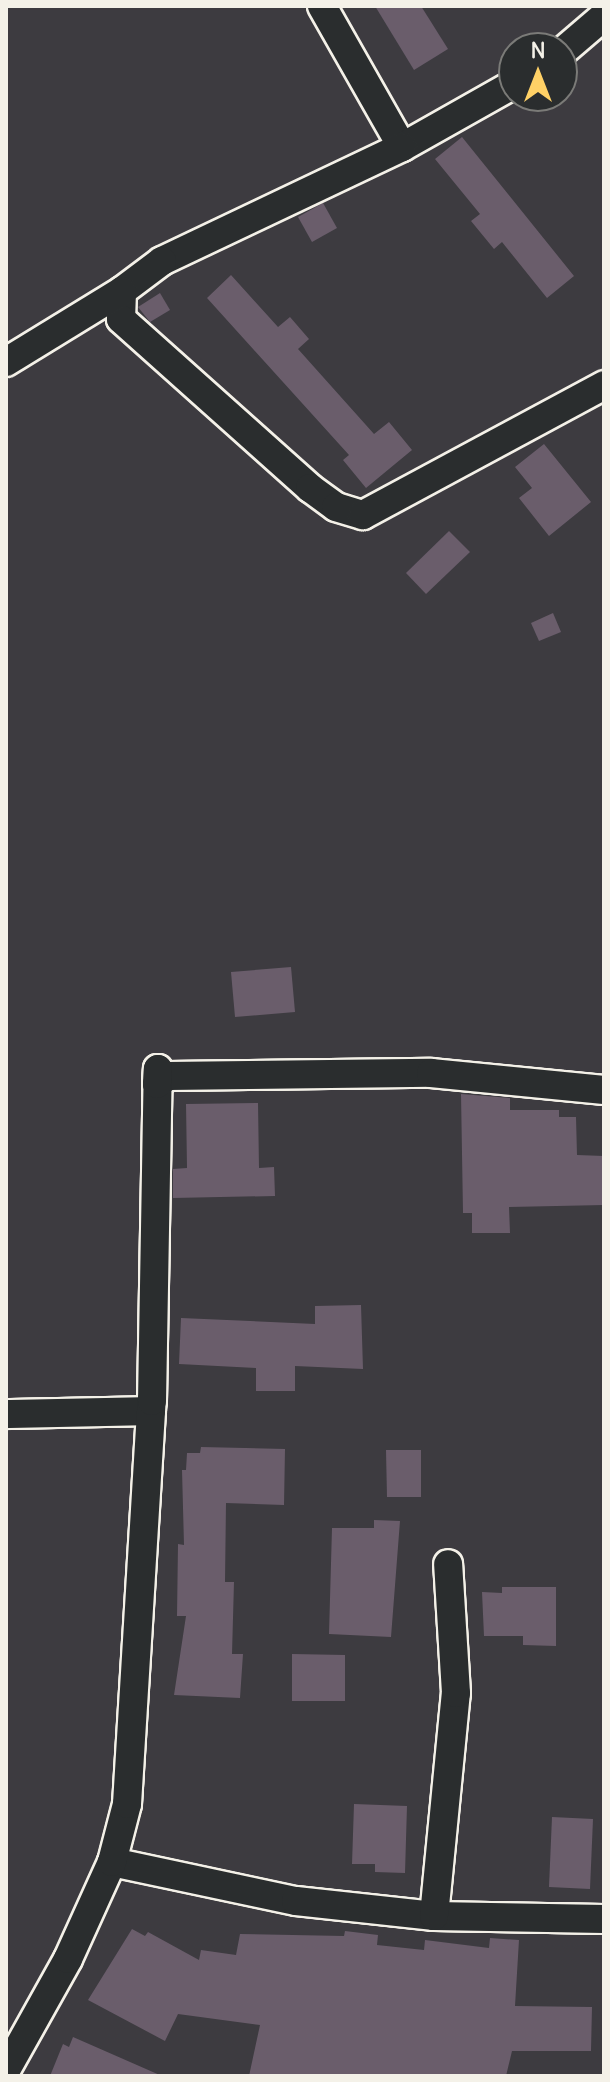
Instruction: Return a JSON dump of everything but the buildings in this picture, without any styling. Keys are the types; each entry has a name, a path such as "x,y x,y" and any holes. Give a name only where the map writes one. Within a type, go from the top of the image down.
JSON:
{"street":[{"path":"322,6 402,147"},
{"path":"6,362 122,291 162,261 402,147 498,93"},
{"path":"122,291 119,309 126,328 310,488 336,507 363,515 604,385"},
{"path":"6,2070 46,2003 112,1862 127,1804 151,1411 154,1088 158,1069 157,1084 168,1076 431,1073 604,1090"},
{"path":"6,1414 151,1411"},
{"path":"434,1916 456,1693 448,1564"},
{"path":"112,1862 296,1901 434,1916 604,1919"}]}
